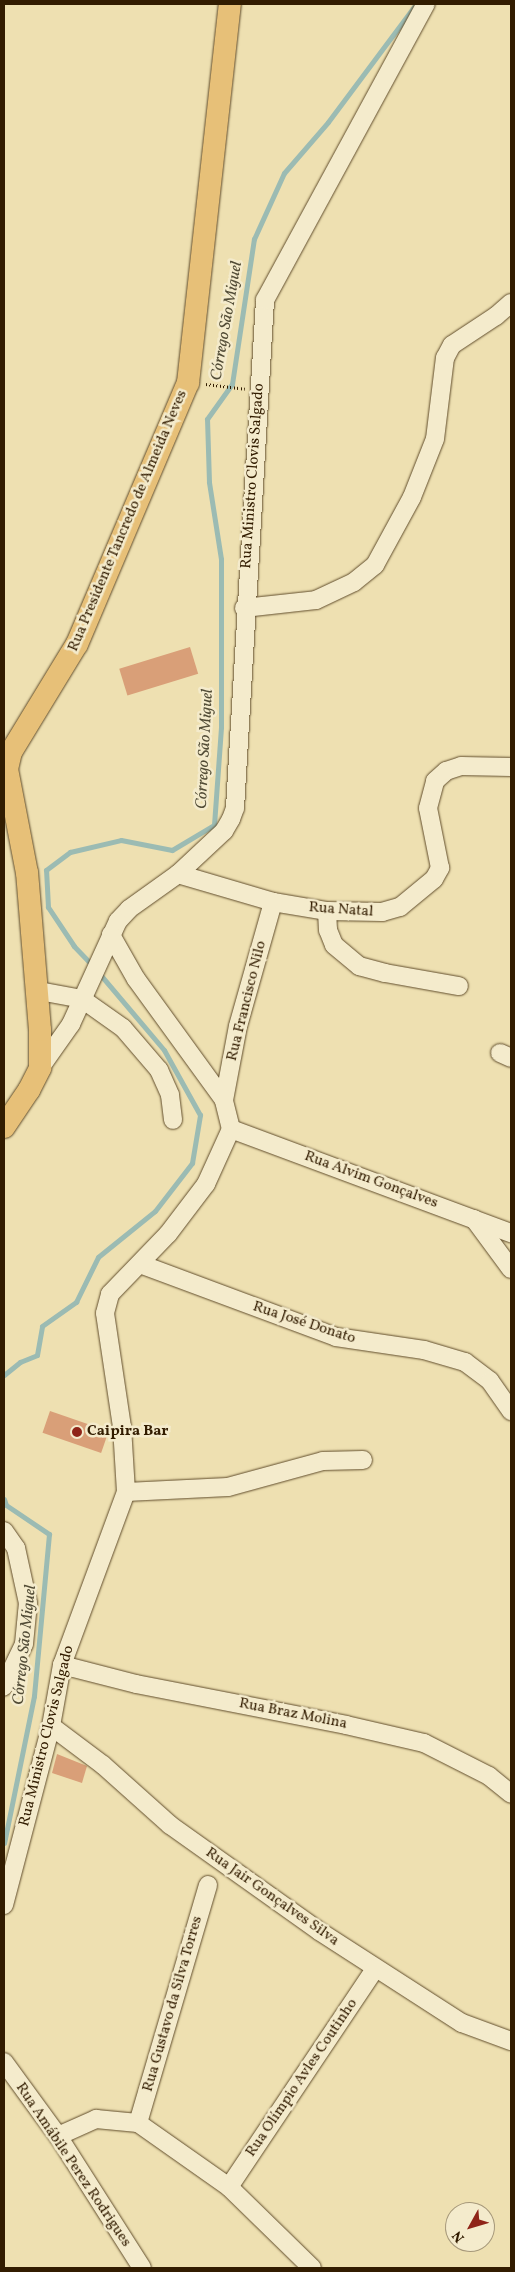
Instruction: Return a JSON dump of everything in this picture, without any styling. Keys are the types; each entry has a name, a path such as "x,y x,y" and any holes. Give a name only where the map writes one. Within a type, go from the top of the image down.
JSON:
{"main road":[{"name":"Rua Presidente Tancredo de Almeida Neves","path":"4,1128 29,1090 40,1068 39,991 27,873 7,769 15,745 77,644 188,383 230,4"}],"street":[{"name":"Rua Ministro Clovis Salgado","path":"108,941 129,909 178,874 224,831 234,808 244,608 265,300 426,4"},
{"path":"244,608 316,600 354,582 375,565 412,497 435,439 448,352 459,338 496,316 511,302"},
{"name":"Rua Natal","path":"178,874 273,902 327,911 382,912 400,907 419,893 440,868 428,808 435,781 446,770 461,766 511,767"},
{"name":"Rua Francisco Nilo","path":"224,1100 238,1026 273,902"},
{"path":"327,911 328,930 334,945 359,966 459,986"},
{"path":"108,941 224,1100 231,1129"},
{"name":"Rua Presidente Tancredo de Almeida Neves","path":"40,1068 61,1040 108,941"},
{"path":"39,991 84,995 123,1028 146,1052 170,1095 173,1120"},
{"name":"Rua Ministro Clovis Salgado","path":"4,1905 51,1726 62,1665 126,1492 122,1427 105,1313 110,1294 168,1234 206,1184 231,1129"},
{"name":"Rua Alvim Gonçalves","path":"231,1129 511,1232"},
{"path":"474,1219 511,1269"},
{"name":"Rua José Donato","path":"140,1264 336,1336 424,1350 465,1362 490,1381 511,1411"},
{"path":"126,1492 228,1487 323,1461 363,1460"},
{"path":"4,1531 16,1548 28,1603 24,1644 4,1686"},
{"name":"Rua Braz Molina","path":"62,1665 136,1684 346,1724 424,1743 489,1776 511,1794"},
{"name":"Rua Jair Gonçalves Silva","path":"51,1726 103,1765 170,1825 375,1969 462,2023 511,2042"},
{"name":"Rua Gustavo da Silva Torres","path":"138,2123 208,1885"},
{"name":"Rua Olímpio Avles Coutinho","path":"229,2187 375,1969"},
{"name":"Rua Amábile Perez Rodrigues","path":"4,2062 58,2136 142,2268"},
{"path":"58,2136 96,2119 138,2123 229,2187 312,2268"}],"path":[{"path":"205,384 240,389"}],"building":[{"path":"190,647 198,674 127,695 119,669"},
{"name":"Caipira Bar","path":"50,1411 109,1431 101,1453 43,1433"},
{"path":"57,1754 87,1766 82,1783 52,1773"}],"waterway":[{"name":"Córrego São Miguel","path":"93,966 74,946 48,907 46,870 70,852 121,840 172,850 214,825 221,727 221,559 209,482 207,419 232,384 254,239 284,173 328,122 416,4"},
{"name":"Córrego São Miguel","path":"4,1375 20,1362 37,1355 42,1326 76,1302 98,1257 155,1211 192,1163 200,1115 164,1050 98,972"},
{"name":"Córrego São Miguel","path":"4,1499 6,1505 49,1534 34,1696 4,1843"}],"place":[{"name":"Caipira Bar","path":"77,1432"}]}
